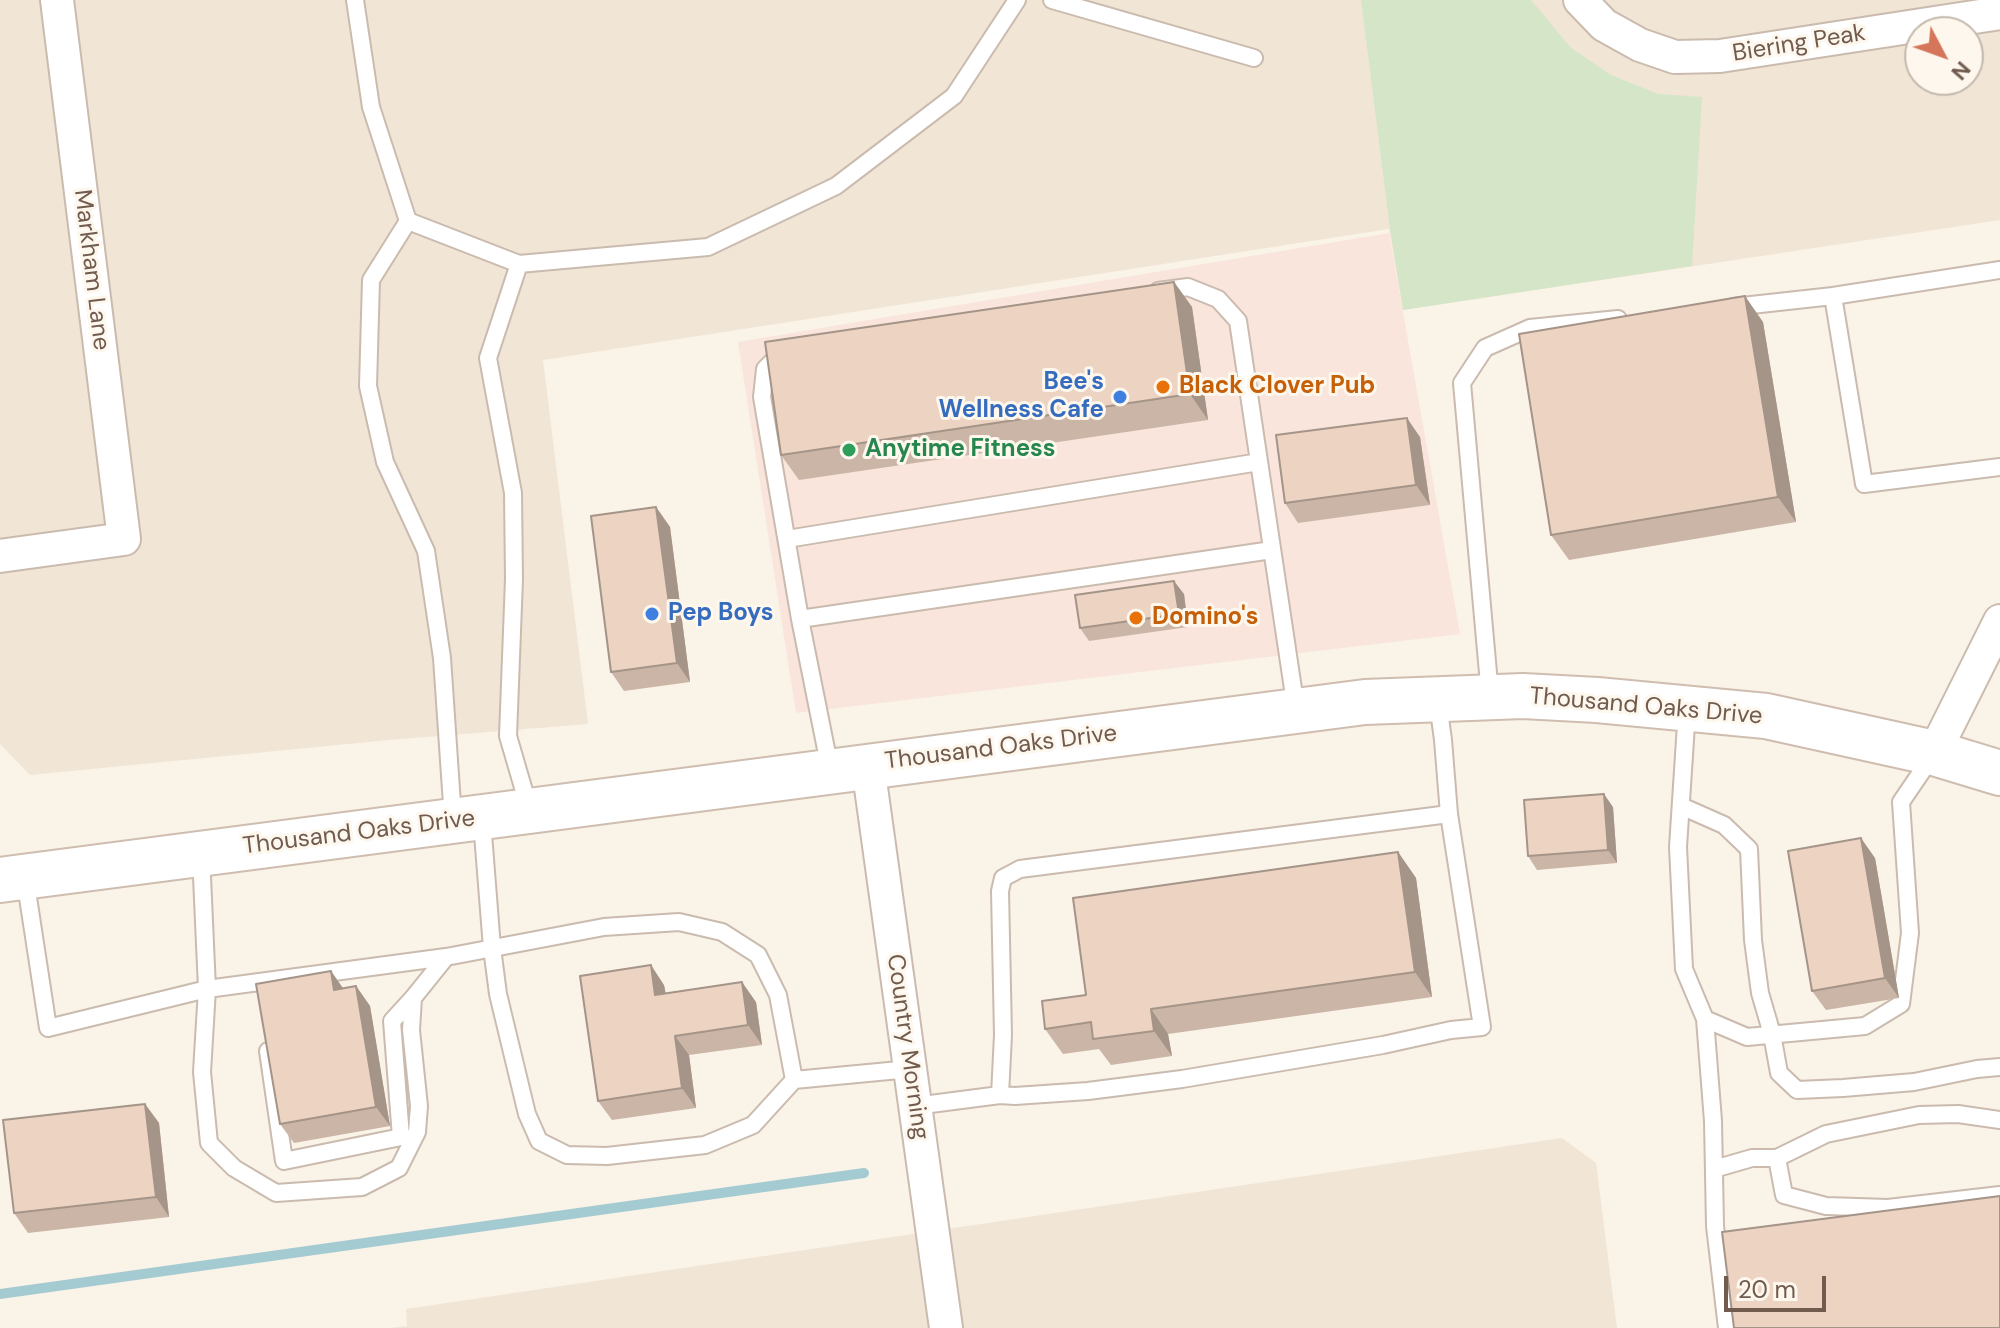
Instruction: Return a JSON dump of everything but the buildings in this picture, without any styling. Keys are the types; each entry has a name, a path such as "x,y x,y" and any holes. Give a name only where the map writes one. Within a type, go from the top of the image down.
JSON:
{"main road":[{"name":"Thousand Oaks Drive","path":"13,878 1365,702 1523,696 1766,716 1934,753 2000,773"}],"street":[{"name":"Markham Lane","path":"0,556 124,539 57,0"},
{"name":"Biering Peak","path":"1580,0 1604,25 1640,45 1675,57 1720,56 1920,13 2000,13"},
{"path":"1934,753 2000,621"},
{"name":"Country Morning","path":"850,768 910,1069 946,1328"}],"lane":[{"path":"355,0 371,107 408,221"},
{"path":"408,221 519,264 708,247 836,186 954,96 1017,0"},
{"path":"1052,0 1254,58"},
{"path":"408,221 371,280 368,386 385,462 426,551 498,994 527,1114 539,1141 567,1155 607,1156 705,1145 753,1125 794,1080 910,1069"},
{"path":"519,264 488,358 513,493 514,579 508,736 530,810"},
{"path":"1712,309 1833,296 2000,270"},
{"path":"1142,293 1188,287 1218,299 1238,321 1296,710"},
{"path":"1833,296 1864,484 2000,467"},
{"path":"1491,697 1462,383 1485,348 1530,328 1636,317"},
{"path":"803,344 788,347 765,369 762,397 800,619 850,768"},
{"path":"787,539 1259,462"},
{"path":"800,619 1272,550"},
{"path":"915,1106 1000,1095 1088,1091 1182,1079 1482,1027 1449,814 1437,699"},
{"path":"1687,709 1678,847 1684,969 1705,1019 1713,1121 1715,1226 1727,1328"},
{"path":"1705,1019 1747,1037 1865,1026 1901,1004 1910,933 1901,802 1934,753"},
{"path":"1681,806 1724,825 1749,849 1754,953 1760,993 1779,1073 1797,1090 1914,1082 2000,1067"},
{"path":"1000,1095 1003,1035 1000,891 1003,878 1020,869 1449,814"},
{"path":"201,853 207,989 202,1072 209,1143 234,1168 276,1193 362,1187 399,1168 417,1132 419,1106 411,1030 413,998"},
{"path":"13,878 48,1028 207,989 259,990 604,927 679,922 722,932 758,955 778,995 794,1080"},
{"path":"267,1042 284,1161 401,1137 392,1021 446,957"},
{"path":"1714,1169 1752,1158 1777,1158 1826,1134 1919,1115 1958,1114 2000,1120"},
{"path":"1777,1158 1784,1195 1826,1206 1888,1208 2000,1195"}],"shaded area":[{"path":"0,0 2000,0 2000,220 1403,310 1389,229 543,360 588,724 30,775 0,744"},
{"path":"1389,233 1460,634 796,713 738,342"},
{"path":"1562,1138 1596,1163 1617,1328 390,1328 407,1326 406,1309"}],"green space":[{"path":"1361,0 1531,0 1570,47 1609,74 1658,94 1702,97 1692,266 1403,310"}],"waterway":[{"path":"0,1294 864,1173"}],"place":[{"name":"Black Clover Pub","path":"1163,387"},
{"name":"Bee's Wellness Cafe","path":"1120,397"},
{"name":"Anytime Fitness","path":"849,450"},
{"name":"Pep Boys","path":"652,614"},
{"name":"Domino's","path":"1136,618"}]}
